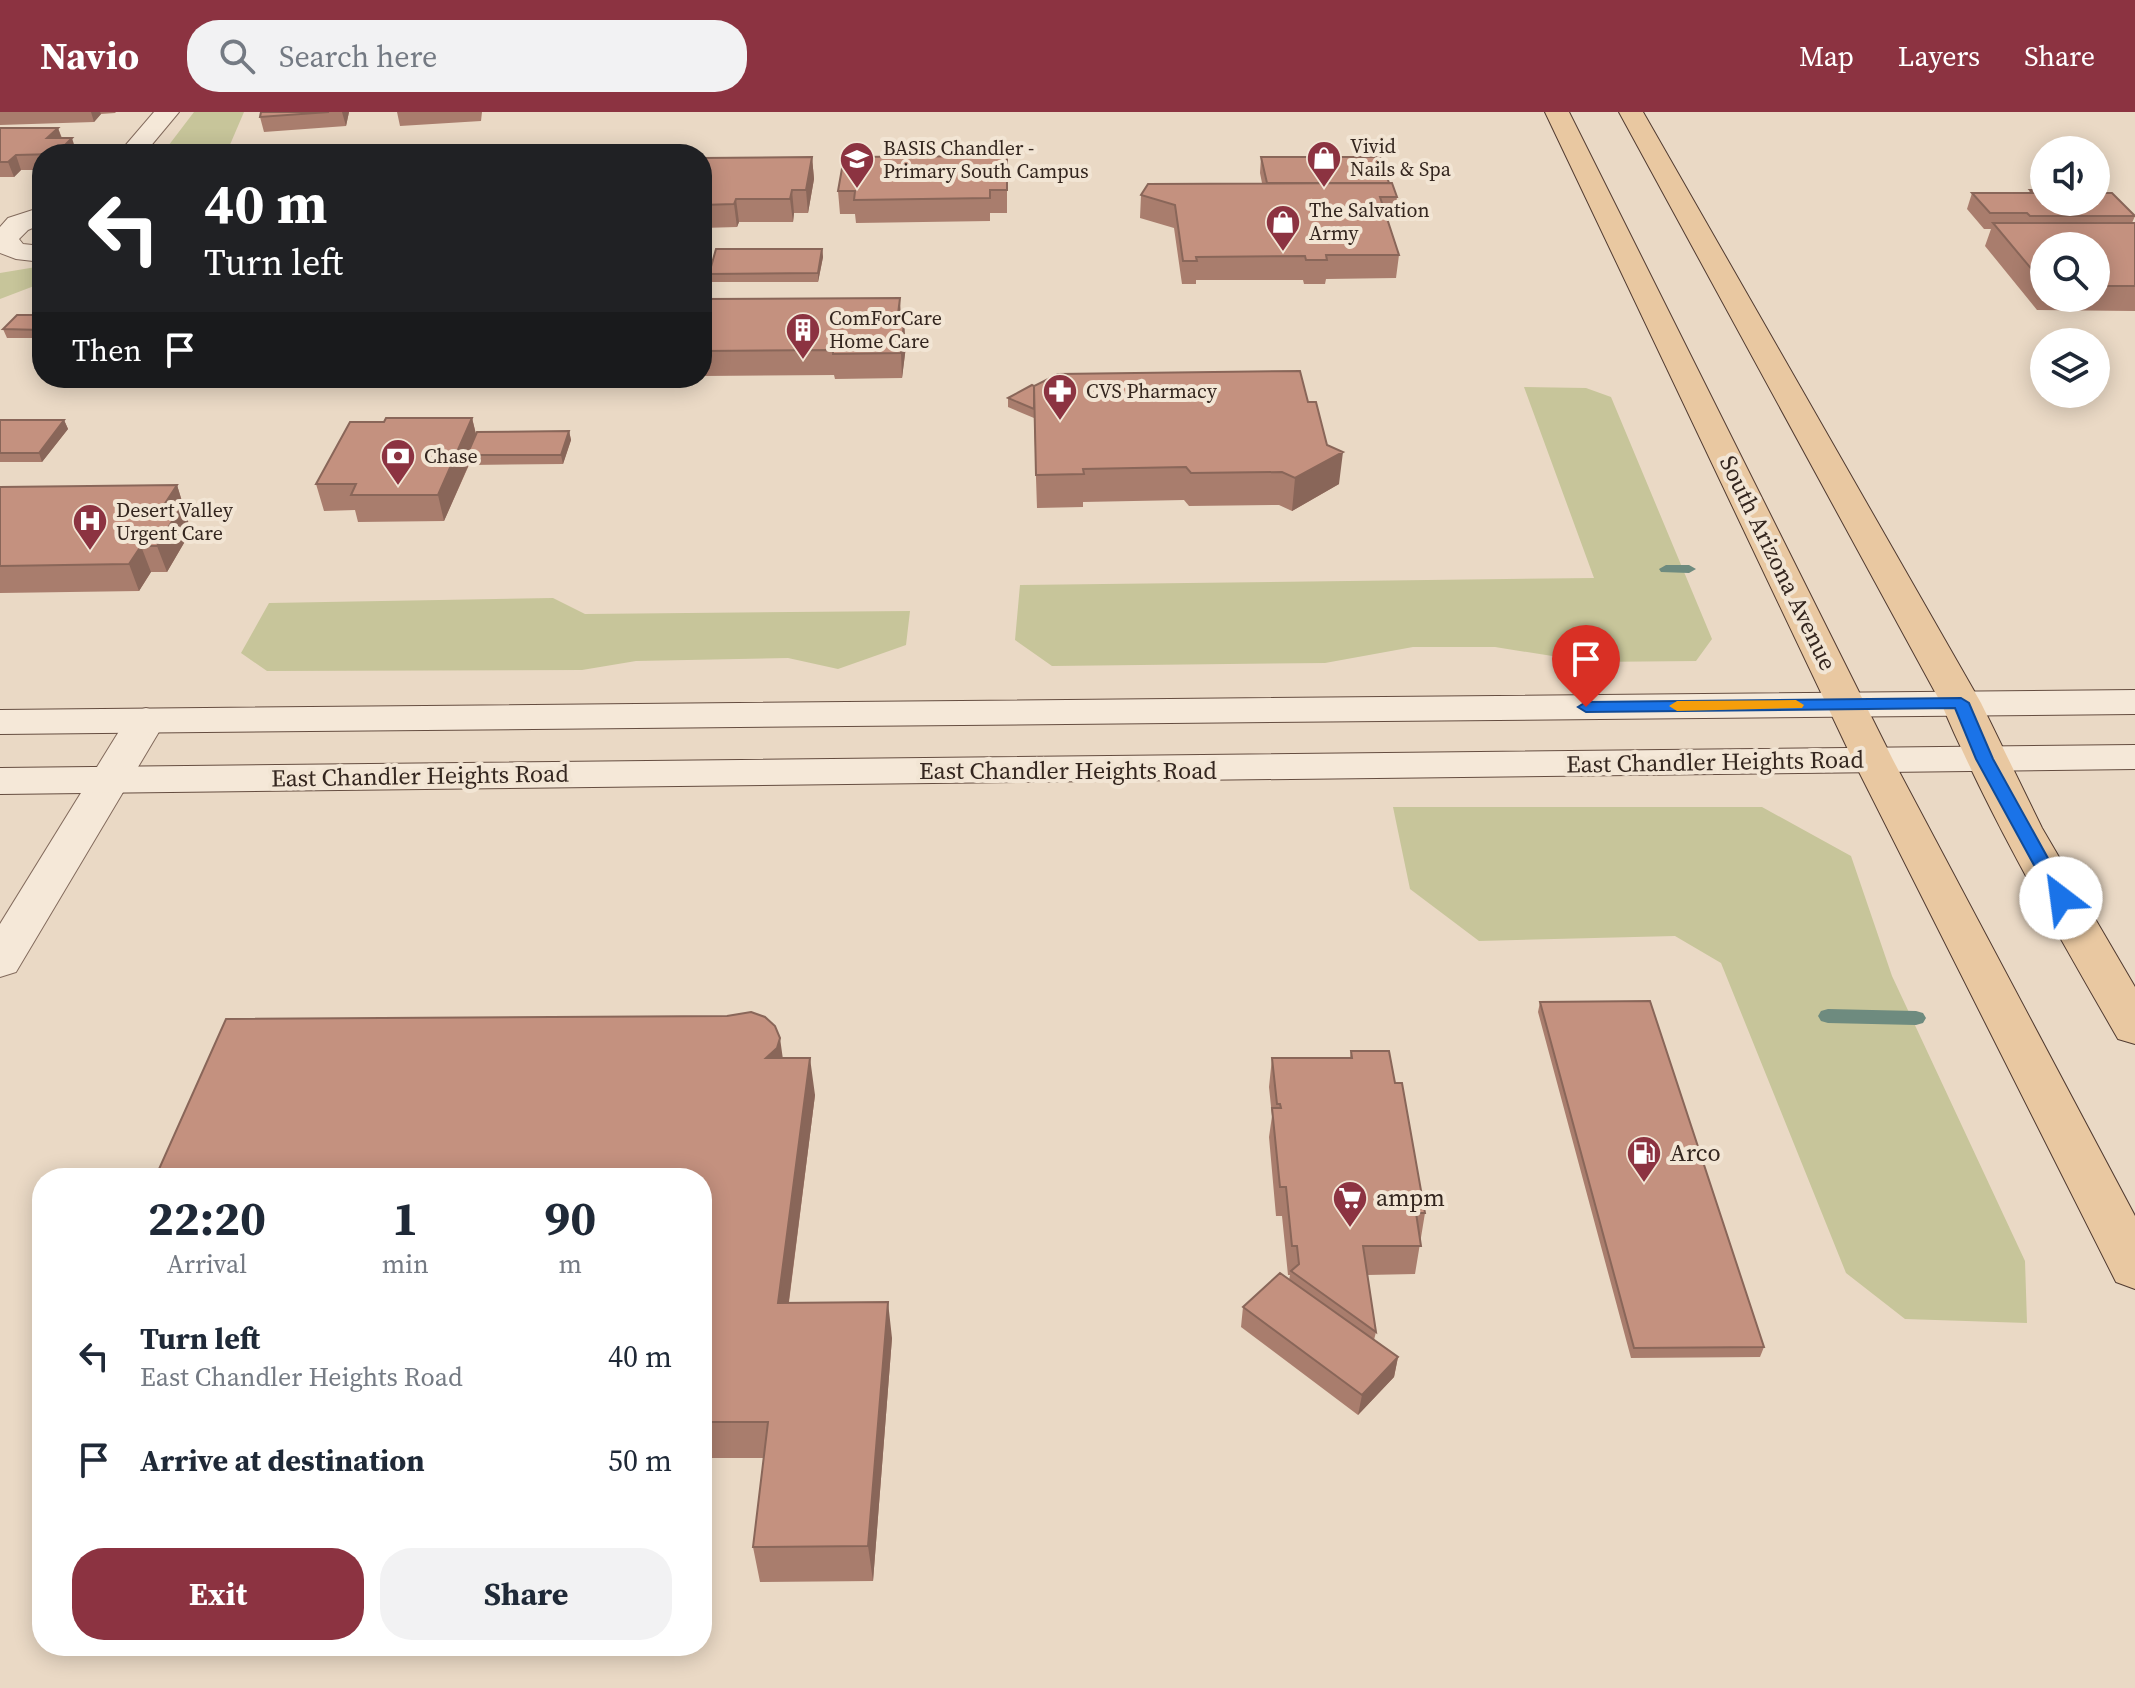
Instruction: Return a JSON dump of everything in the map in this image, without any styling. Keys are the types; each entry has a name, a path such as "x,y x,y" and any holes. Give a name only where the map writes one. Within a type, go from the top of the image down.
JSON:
{"main road":[{"path":"140,144 167,112"},
{"name":"South Arizona Avenue","path":"1557,112 1873,760 2135,1267"},
{"path":"1631,112 1961,703 1984,759 2135,1027"},
{"path":"32,219 18,224 5,238 7,245 16,251 32,253"},
{"path":"0,722 2135,702"},
{"path":"402,776 425,719"},
{"path":"0,961 146,720"},
{"name":"East Chandler Heights Road","path":"0,781 1295,769 2135,757"}],"shaded area":[{"path":"194,112 244,112 230,144 170,144"},
{"path":"32,268 32,287 0,299 0,273"},
{"path":"1524,387 1586,388 1611,397 1712,639 1696,661 1590,662 1495,647 1413,647 1325,663 1052,666 1015,640 1020,585 1594,578"},
{"path":"553,598 585,614 910,611 906,645 838,669 788,658 636,661 582,670 267,671 241,653 269,603"},
{"path":"1393,807 1762,807 1851,856 1892,976 2025,1261 2027,1323 1905,1319 1846,1273 1721,963 1675,936 1479,941 1410,889"}],"building":[{"path":"261,112 329,112 260,117"},
{"path":"0,128 58,128 47,138 72,138 66,144 32,144 32,155 16,155 8,162 0,162"},
{"path":"1007,156 1007,190 990,190 990,198 854,200 855,191 838,191 844,157"},
{"path":"812,157 806,190 792,190 790,199 736,199 734,204 712,205 712,158"},
{"path":"1261,157 1380,157 1389,183 1267,183"},
{"name":"The Salvation Army","path":"1392,183 1397,197 1380,197 1399,255 1326,255 1327,260 1306,260 1305,256 1196,257 1197,261 1183,261 1175,205 1141,195 1148,184"},
{"path":"1972,193 2030,193 2030,216 2027,213 1990,213"},
{"path":"2110,193 2112,193 2135,216 2110,216"},
{"path":"1993,223 2135,223 2135,286 2110,286 2110,232 2030,232 2030,267"},
{"path":"716,249 822,249 818,273 712,274"},
{"path":"900,298 897,322 904,322 901,353 712,351 712,299"},
{"path":"17,315 32,315 32,330 3,329"},
{"name":"CVS Pharmacy","path":"1300,371 1308,402 1316,402 1327,445 1343,452 1295,478 1282,472 1191,473 1186,467 1083,469 1084,474 1036,475 1034,386 1058,374"},
{"path":"1032,385 1034,409 1008,398"},
{"path":"386,418 472,418 438,495 351,495 356,484 316,484 350,422 384,422"},
{"path":"0,420 64,420 39,453 0,453"},
{"path":"569,431 561,455 467,455 477,432"},
{"name":"Desert Valley Urgent Care","path":"177,485 164,505 182,505 157,546 141,546 129,564 0,566 0,487"},
{"name":"Arco","path":"1650,1001 1764,1347 1634,1348 1540,1002"},
{"path":"751,1012 765,1017 775,1026 780,1038 777,1048 766,1058 810,1058 778,1303 888,1302 868,1546 753,1547 768,1422 712,1422 712,1168 159,1168 226,1019 727,1016"},
{"name":"ampm","path":"1351,1051 1389,1051 1395,1083 1402,1083 1425,1213 1416,1213 1421,1246 1363,1246 1376,1332 1291,1271 1299,1264 1297,1246 1292,1246 1286,1187 1280,1187 1272,1108 1281,1108 1277,1104 1272,1058 1352,1058"},
{"path":"1280,1273 1398,1357 1362,1395 1243,1307"}],"waterway":[{"path":"1666,569 1689,569"},
{"path":"1828,1016 1916,1018"}],"slow traffic":[{"path":"1677,706 1796,705"}],"place":[{"name":"Vivid Nails & Spa","path":"1324,189"},
{"name":"BASIS Chandler - Primary South Campus","path":"857,190"},
{"name":"The Salvation Army","path":"1283,253"},
{"name":"ComForCare Home Care","path":"803,361"},
{"name":"CVS Pharmacy","path":"1060,422"},
{"name":"Chase","path":"398,487"},
{"name":"Desert Valley Urgent Care","path":"90,552"},
{"name":"Arco","path":"1644,1184"},
{"name":"ampm","path":"1350,1229"}],"route":[{"path":"1586,707 1961,703 1984,759 2061,898"}]}
